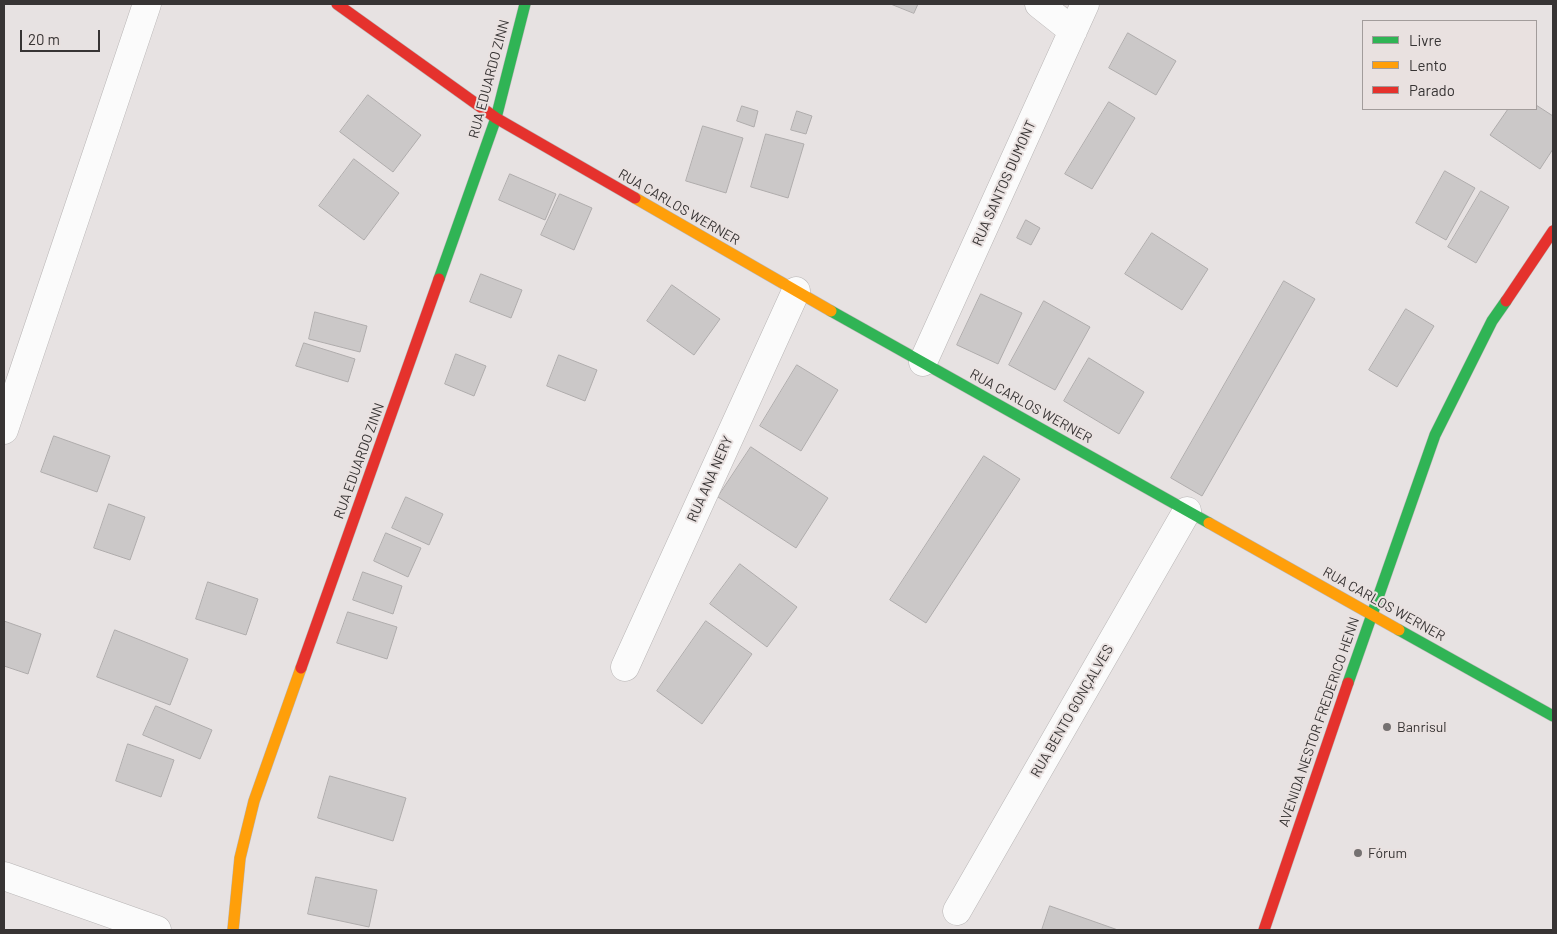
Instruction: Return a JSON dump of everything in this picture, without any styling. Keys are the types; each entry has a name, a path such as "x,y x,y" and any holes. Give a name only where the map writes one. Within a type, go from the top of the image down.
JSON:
{"street":[{"path":"4,430 147,4"},
{"name":"RUA CARLOS WERNER","path":"337,4 496,118 796,291 1553,716"},
{"name":"RUA EDUARDO ZINN","path":"232,930 240,858 254,801 496,118 525,4"},
{"path":"1039,4 1073,31"},
{"name":"RUA SANTOS DUMONT","path":"923,362 1085,4"},
{"name":"AVENIDA NESTOR FREDERICO HENN","path":"1264,930 1371,614 1435,435 1492,321 1553,231"},
{"name":"RUA ANA NERY","path":"625,667 796,291"},
{"name":"RUA BENTO GONÇALVES","path":"958,911 1187,511"},
{"path":"4,876 156,930"}],"building":[{"path":"891,4 918,4 914,13"},
{"path":"1128,33 1176,61 1156,95 1109,68"},
{"path":"368,95 421,135 393,172 340,132"},
{"path":"1109,102 1135,118 1092,189 1065,174"},
{"path":"742,106 758,111 754,127 737,121"},
{"path":"1537,106 1553,116 1553,149 1540,169 1490,135 1507,110 1537,110"},
{"path":"797,111 812,116 806,134 791,130"},
{"path":"703,126 743,138 726,193 686,181"},
{"path":"766,134 804,144 788,198 751,187"},
{"path":"354,159 399,193 364,240 319,206"},
{"path":"1445,171 1475,188 1446,240 1416,223"},
{"path":"510,174 556,194 545,220 499,200"},
{"path":"1481,191 1509,207 1476,263 1448,247"},
{"path":"560,194 592,208 574,250 541,235"},
{"path":"1026,220 1040,228 1031,245 1017,238"},
{"path":"1152,233 1208,269 1182,310 1125,274"},
{"path":"481,274 522,290 511,318 470,302"},
{"path":"1284,281 1315,299 1202,496 1171,478"},
{"path":"672,285 720,319 694,355 647,321"},
{"path":"981,294 1022,313 998,364 957,345"},
{"path":"1044,301 1090,327 1055,390 1009,365"},
{"path":"1406,309 1434,326 1397,387 1369,370"},
{"path":"315,312 367,326 360,352 309,339"},
{"path":"304,343 355,359 348,382 296,366"},
{"path":"456,354 486,366 474,396 445,384"},
{"path":"559,355 597,370 585,401 547,386"},
{"path":"1089,358 1144,392 1119,434 1064,401"},
{"path":"797,365 838,390 801,451 760,426"},
{"path":"54,436 110,456 97,492 41,472"},
{"path":"751,447 828,498 796,548 718,497"},
{"path":"984,456 1020,479 926,623 890,600"},
{"path":"406,497 443,514 429,545 392,528"},
{"path":"109,504 145,517 130,560 94,548"},
{"path":"386,533 421,548 408,577 374,561"},
{"path":"740,564 797,607 767,647 710,604"},
{"path":"363,572 402,586 393,614 353,600"},
{"path":"208,582 258,599 246,635 196,619"},
{"path":"348,612 397,627 387,659 337,643"},
{"path":"4,621 41,634 28,674 4,666"},
{"path":"706,621 752,654 702,724 657,691"},
{"path":"115,630 188,659 170,705 97,677"},
{"path":"156,706 212,730 200,759 143,735"},
{"path":"128,744 174,760 161,797 116,781"},
{"path":"330,776 406,798 393,841 318,818"},
{"path":"316,877 377,890 369,927 308,914"},
{"path":"1050,906 1118,930 1042,930"}],"traffic: fast":[{"path":"439,279 496,118 525,4"},
{"path":"1348,683 1435,435 1492,321 1506,301"},
{"path":"831,311 1209,523"},
{"path":"1399,630 1553,716"}],"traffic: slow":[{"path":"635,198 831,311"},
{"path":"1209,523 1399,630"},
{"path":"233,930 240,858 254,801 301,668"}],"traffic: jam":[{"path":"337,4 496,118 635,198"},
{"path":"1506,301 1553,231"},
{"path":"301,668 439,279"},
{"path":"1264,930 1348,683"}],"place":[{"name":"Banrisul","path":"1387,727"},
{"name":"Fórum","path":"1358,853"}]}
